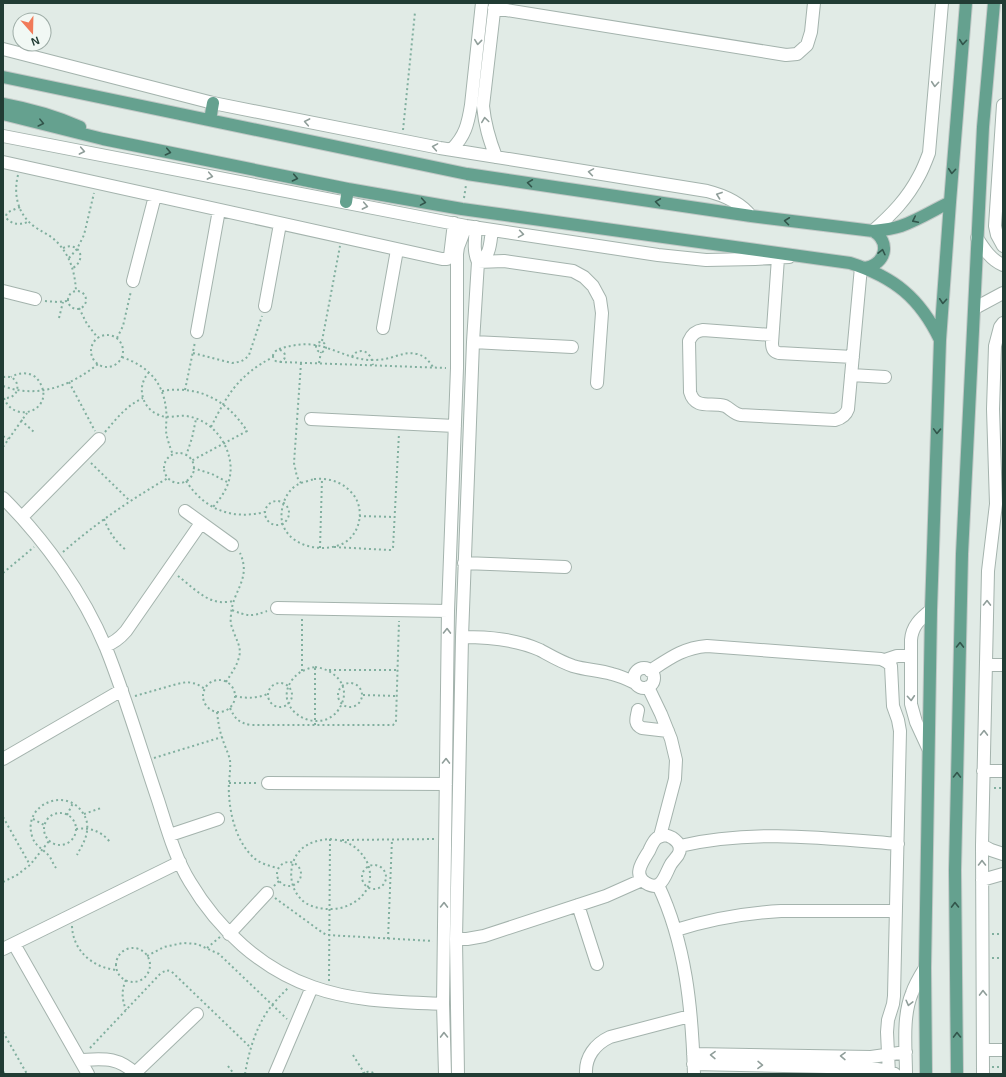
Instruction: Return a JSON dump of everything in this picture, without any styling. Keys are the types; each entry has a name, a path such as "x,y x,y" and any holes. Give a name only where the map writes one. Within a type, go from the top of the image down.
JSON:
{"main road":[{"path":"926,1074 925,968 928,748 940,340 966,3"},
{"path":"957,1074 955,870 962,554 983,127 994,3"},
{"path":"6,78 467,174 751,216 873,230 888,229 912,222 950,202"},
{"path":"210,120 213,103"},
{"path":"3,104 21,107 55,117 72,123 103,139"},
{"path":"3,114 103,139 348,189 462,209 850,263 879,274 904,291 916,302 925,314 940,340"},
{"path":"346,202 348,189"},
{"path":"863,267 870,267 880,261 884,251 883,241 878,233 873,230"}],"street":[{"path":"452,150 459,142 469,120 482,3"},
{"path":"496,157 484,121 483,106 494,6 786,55 797,54 807,44 811,32 814,3"},
{"path":"873,230 892,215 907,196 920,176 929,153 942,3"},
{"path":"4,48 213,103 452,150 707,191 722,196 739,205 751,216"},
{"path":"1003,105 1001,156 995,226 997,235 1003,246"},
{"path":"3,136 454,224 658,255 706,260 802,256"},
{"path":"3,162 442,259 447,259 450,256 454,224"},
{"path":"133,281 155,196"},
{"path":"197,332 219,210"},
{"path":"265,306 280,224"},
{"path":"444,1074 443,1004 450,940 473,342 478,262 471,226"},
{"path":"458,1074 445,839 448,610 457,368 457,254 458,247 471,226"},
{"path":"478,262 486,257 492,230"},
{"path":"977,238 986,253 999,264 1003,265"},
{"path":"383,328 397,250"},
{"path":"778,258 772,335 772,347 774,350 779,354 853,357"},
{"path":"478,262 504,261 573,271 589,281 597,292 602,312 597,383"},
{"path":"772,335 703,330 696,332 690,341 690,392 692,398 699,403 725,406 741,415 835,420 844,417 848,408 863,267"},
{"path":"3,291 35,299"},
{"path":"975,308 1003,293"},
{"path":"983,1074 982,845 988,570 1000,504 995,346 1000,327 1003,323"},
{"path":"473,342 572,347"},
{"path":"851,375 885,377"},
{"path":"311,419 455,426"},
{"path":"22,517 99,439"},
{"path":"3,498 22,517 42,542 66,574 88,611 105,646 123,695 180,862 189,881 207,909 228,932 254,955 282,973 312,987 344,996 377,1001 443,1004"},
{"path":"185,511 232,545"},
{"path":"105,646 117,640 126,631 201,523"},
{"path":"464,563 565,567"},
{"path":"277,608 448,610"},
{"path":"928,748 916,722 911,704 910,656 912,631 918,621 931,610"},
{"path":"462,637 492,638 518,643 540,650 562,662 599,672 612,673 645,670 653,674 653,681 648,687 641,688 635,683 612,673"},
{"path":"635,683 634,675 679,652 707,646 888,665 910,670"},
{"path":"888,665 897,656 910,656"},
{"path":"888,665 893,706 900,731 894,996 888,1020 887,1032 888,1055 891,1073"},
{"path":"986,665 1003,665"},
{"path":"648,687 668,731 674,748 676,760 675,780 660,836 654,841 640,867 639,874 642,880 649,884 658,885 661,883 678,854 680,846 674,838 670,836 660,836"},
{"path":"3,759 123,695"},
{"path":"638,710 636,722 638,726 642,728 668,731"},
{"path":"983,771 1003,771"},
{"path":"268,783 446,784"},
{"path":"170,835 218,819"},
{"path":"680,846 713,840 770,836 810,837 898,844"},
{"path":"982,845 1003,854"},
{"path":"88,1074 8,947 180,862"},
{"path":"982,880 1003,874"},
{"path":"450,940 484,936 606,896 642,880"},
{"path":"658,885 667,904 676,930 685,974 690,1016 693,1064 871,1062 888,1055 906,1052"},
{"path":"228,932 267,893"},
{"path":"578,905 597,964"},
{"path":"676,930 714,919 766,912 896,911"},
{"path":"906,1074 906,1022 909,1002 912,992 925,968"},
{"path":"275,1074 312,987"},
{"path":"80,1060 105,1059 116,1061 126,1066 135,1074 197,1014"},
{"path":"586,1074 589,1056 598,1044 604,1040 610,1037 690,1016"},
{"path":"983,1050 1003,1050"},
{"path":"871,1062 891,1073"}],"path":[{"path":"402,141 415,12"},
{"path":"20,166 16,193 22,213 28,222 51,236 63,248 73,268 76,291"},
{"path":"462,209 467,174"},
{"path":"69,258 77,248 84,234 96,183"},
{"path":"20,208 7,213 6,218 14,224 28,222"},
{"path":"326,347 322,341 341,237"},
{"path":"63,248 67,246 77,248 81,259 78,265 73,268"},
{"path":"118,338 124,320 133,281"},
{"path":"76,291 82,292 86,298 84,304 80,308 76,309 70,307 68,298 70,293 76,291"},
{"path":"35,299 46,301 68,301"},
{"path":"59,318 63,302"},
{"path":"193,353 232,363 244,360 249,355 265,306"},
{"path":"80,308 87,324 98,338"},
{"path":"185,390 197,332"},
{"path":"106,334 118,338 123,349 120,360 114,365 106,367 98,364 91,353 92,344 98,338 106,334"},
{"path":"316,345 318,342 322,341"},
{"path":"211,427 222,404 244,377 273,357 274,352 279,350 298,345 316,345 326,347 352,357 372,360 410,353 424,357 433,367"},
{"path":"316,345 317,350 321,352"},
{"path":"319,363 321,352 325,350 326,347"},
{"path":"279,350 282,350 285,354 284,359 280,362"},
{"path":"352,357 353,353 357,351 364,351 369,354 373,365"},
{"path":"122,357 134,361 144,367 160,386 164,397 166,432 173,455"},
{"path":"273,357 275,360 280,362 457,368"},
{"path":"300,363 294,462 297,477 301,484"},
{"path":"3,386 25,391 53,388 82,376 98,364"},
{"path":"149,372 144,380 142,389 143,398 146,405 152,411 158,415 166,417 181,416 206,423 218,433 225,443 231,465 230,477 227,488 221,499 213,507"},
{"path":"3,377 11,377 19,373 28,374 36,378 42,385 43,390 42,399 38,406 31,411 22,413 14,411 8,406 3,398"},
{"path":"3,398 7,399 12,397 17,390 17,384 11,377"},
{"path":"69,382 99,439 126,409 143,398"},
{"path":"162,391 185,390 207,395 222,404 234,414 247,431 191,461"},
{"path":"3,447 26,412"},
{"path":"186,456 196,419"},
{"path":"21,420 35,433"},
{"path":"332,547 349,540 357,527 359,516 358,505 351,492 329,479 314,479 298,485 287,496 282,510 284,528 290,538 305,545 320,548 332,547 391,550 394,546 399,423"},
{"path":"3,436 8,439"},
{"path":"180,454 186,456 191,461 193,468 191,476 182,483 174,482 168,478 164,471 167,460 173,455 180,454"},
{"path":"83,455 130,501"},
{"path":"193,468 212,474 228,483"},
{"path":"55,560 104,519 168,478"},
{"path":"320,548 322,479"},
{"path":"186,481 198,496 223,512 244,515 255,515 265,512"},
{"path":"276,501 284,503 287,506 289,514 288,518 283,523 278,525 270,523 267,520 265,512 266,508 272,502 276,501"},
{"path":"359,516 395,517"},
{"path":"104,519 112,536 125,550"},
{"path":"3,573 42,542"},
{"path":"226,682 239,657 239,645 231,623 234,601 244,570 243,560 239,552 232,545"},
{"path":"169,569 206,598 220,602 234,601"},
{"path":"232,610 240,614 258,615 277,608"},
{"path":"302,608 302,671"},
{"path":"230,708 233,715 238,720 244,724 251,725 393,725 396,722 399,610"},
{"path":"328,670 339,679 342,685 342,704 338,711 328,719 315,721 302,718 292,710 288,703 287,692 288,686 297,674 302,671 315,667 328,670 398,670"},
{"path":"315,667 315,725"},
{"path":"218,680 226,682 233,688 235,696 235,700 230,708 224,712 217,712 209,709 206,706 203,697 205,689 214,681 218,680"},
{"path":"123,695 187,682 197,684 205,689"},
{"path":"349,682 356,683 361,688 363,695 362,700 357,706 349,707 342,704 338,698 342,685 349,682"},
{"path":"282,683 288,686 291,688 292,698 288,703 282,706 275,706 270,701 268,694 269,690 274,684 282,683"},
{"path":"235,696 249,698 268,694"},
{"path":"363,695 397,696"},
{"path":"217,712 222,737 229,755 229,794 236,829 243,845 254,858 270,866 278,868"},
{"path":"145,761 222,737"},
{"path":"229,783 268,783"},
{"path":"56,868 50,858 38,847 32,837 31,831 32,819 38,810 46,803 62,800 73,803 84,814 88,828 87,835 77,855"},
{"path":"67,815 73,803"},
{"path":"84,814 101,808"},
{"path":"60,813 67,815 74,821 76,829 73,838 62,845 57,845 49,841 44,833 44,824 48,818 52,815 60,813"},
{"path":"3,817 30,865"},
{"path":"32,819 44,824"},
{"path":"76,829 88,828 100,833 110,842"},
{"path":"388,939 392,839"},
{"path":"336,840 344,841 362,853 370,872 368,887 360,899 354,904 339,909 315,907 301,900 293,885 291,874 293,863 298,854 309,844 322,840 445,839"},
{"path":"329,992 330,840"},
{"path":"3,882 17,875 30,865 49,841"},
{"path":"286,862 293,863 299,867 301,874 298,881 293,885 286,886 277,878 277,871 280,865 286,862"},
{"path":"374,864 382,867 384,870 386,879 378,888 374,889 368,887 361,879 363,871 368,866 374,864"},
{"path":"267,893 323,933 330,936 450,940"},
{"path":"73,915 72,930 74,938 82,952 94,963 109,969 117,970"},
{"path":"208,948 228,932"},
{"path":"147,956 164,947 183,943 197,944 208,948 219,954 295,1026"},
{"path":"128,949 141,950 147,956 150,969 146,976 142,979 134,982 126,980 117,970 118,958 128,949"},
{"path":"80,1060 164,971 171,971 251,1048"},
{"path":"126,980 122,995 126,1010"},
{"path":"245,1074 251,1048 263,1019 272,1005 296,980"},
{"path":"3,1032 26,1074"},
{"path":"353,1054 364,1073 371,1072 375,1074"},
{"path":"228,1066 234,1074"},
{"path":"3,1072 7,1074"}]}
